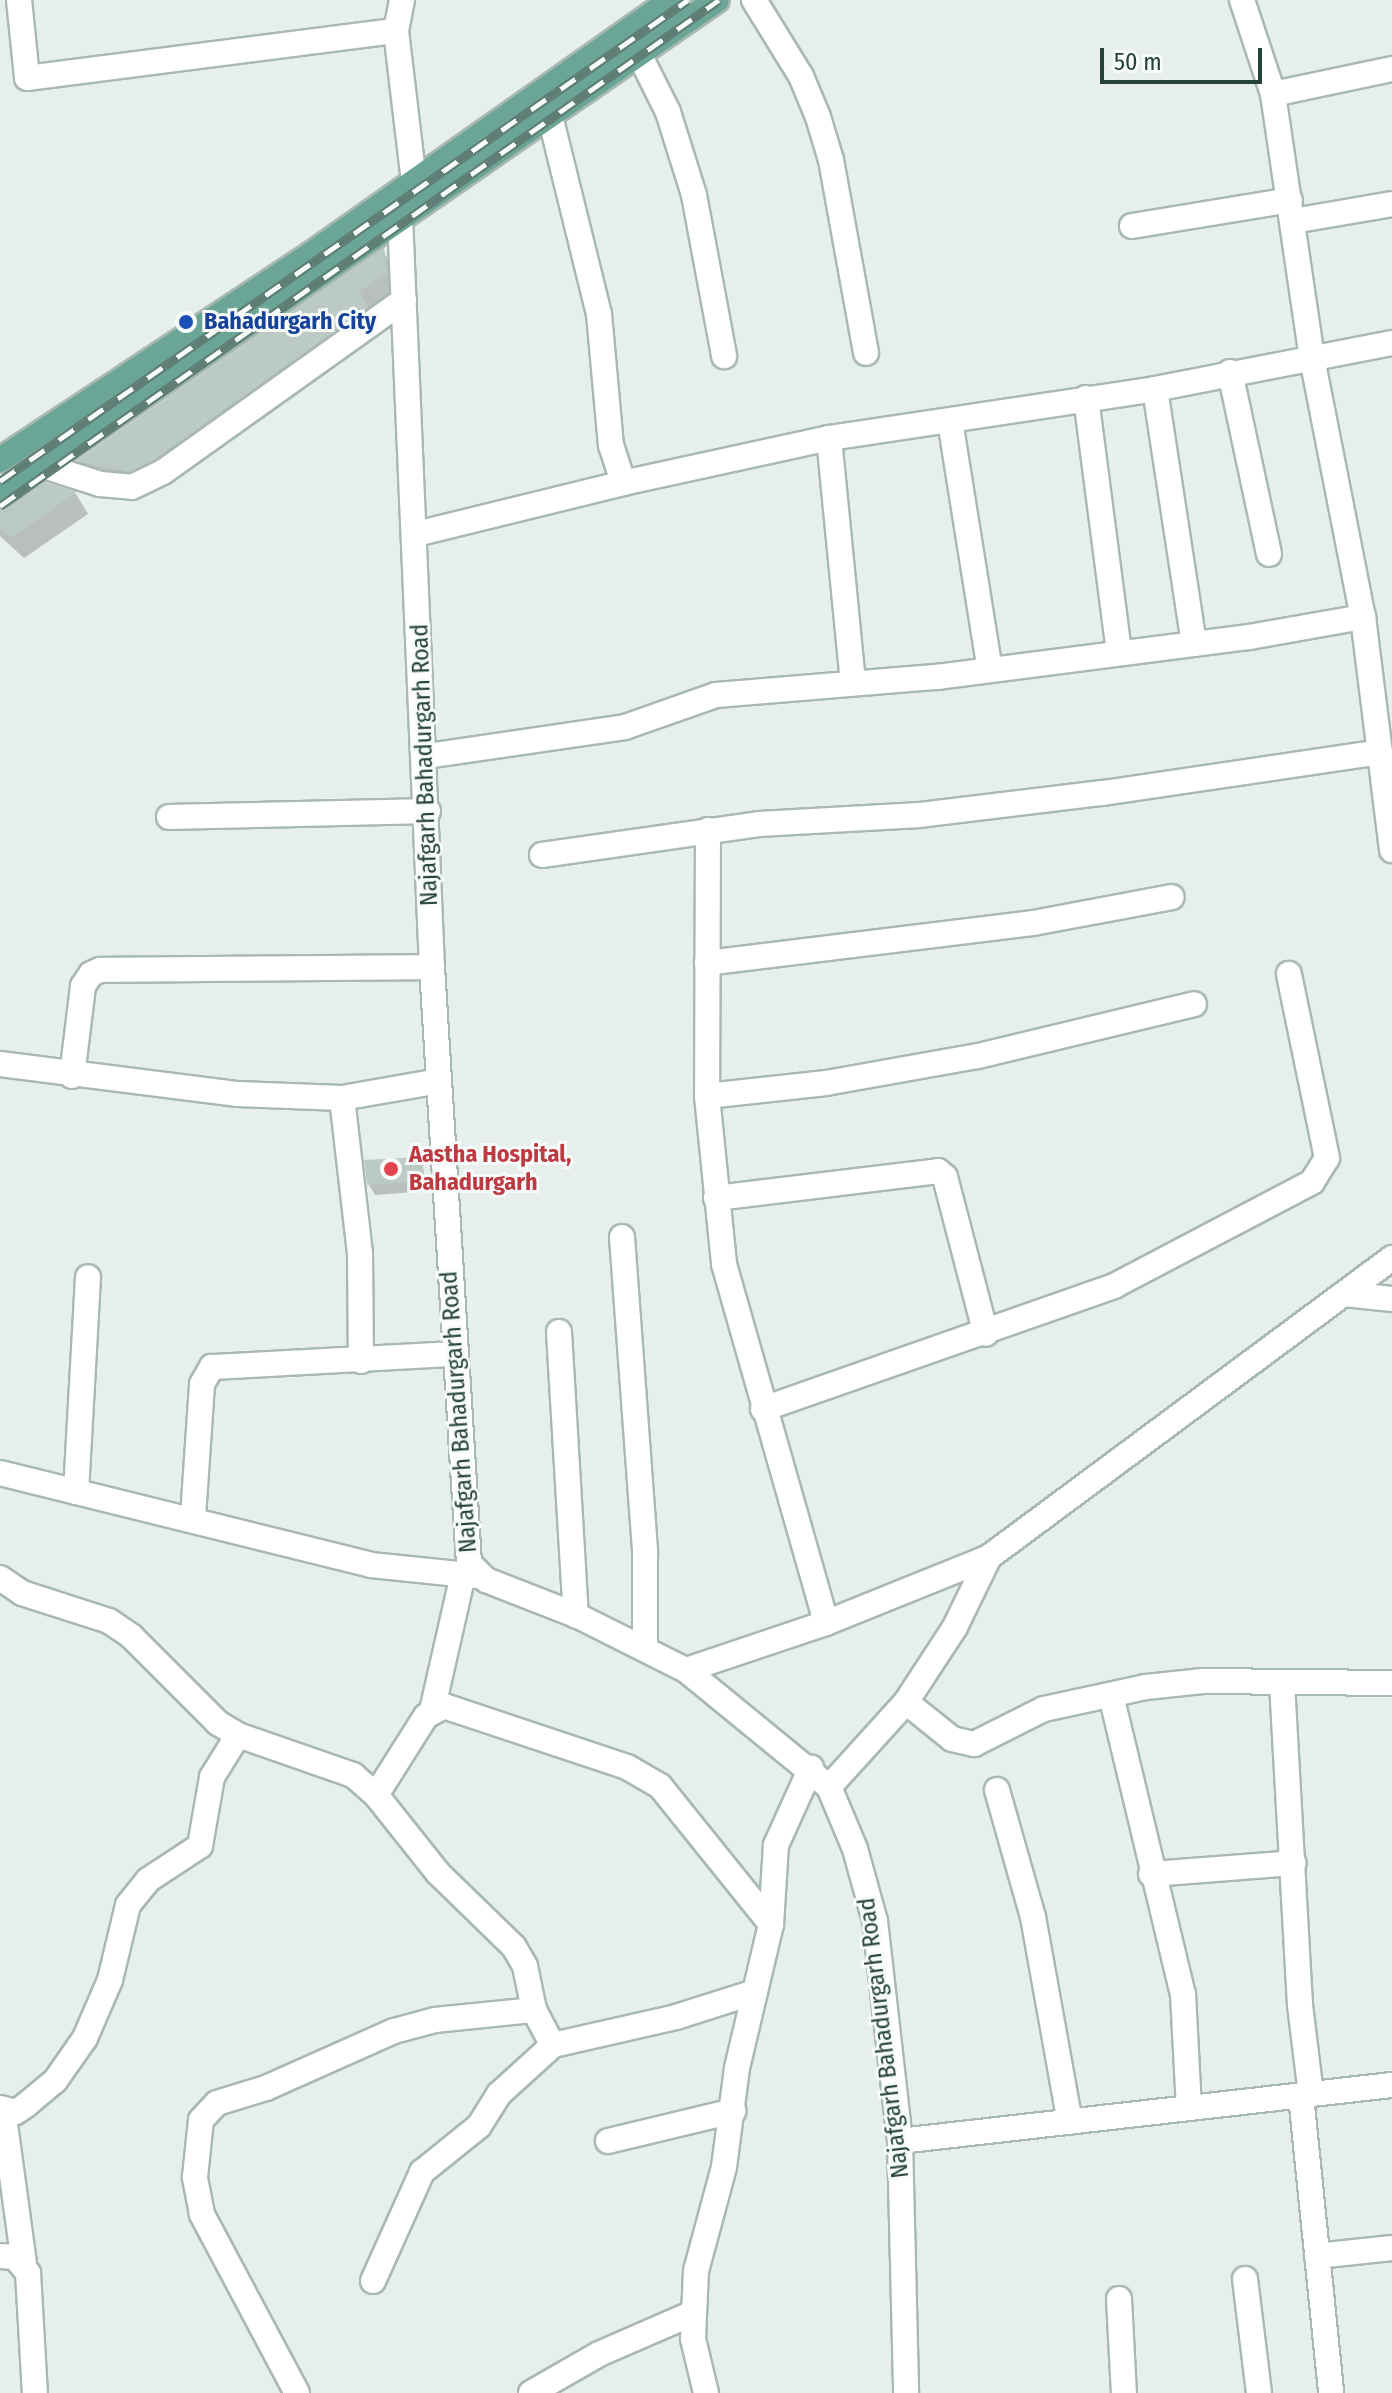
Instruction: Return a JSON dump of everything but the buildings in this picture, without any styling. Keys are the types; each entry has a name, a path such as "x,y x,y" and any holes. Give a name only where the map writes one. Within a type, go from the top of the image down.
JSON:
{"main road":[{"path":"0,460 414,182 671,0"},
{"path":"0,495 717,0"}],"street":[{"path":"19,0 27,78 396,31"},
{"path":"402,0 396,31 414,182"},
{"path":"754,0 801,76 822,131 866,353"},
{"path":"1242,0 1273,94 1312,358 1363,617 1392,850"},
{"path":"639,54 668,112 694,195 724,356"},
{"path":"1273,94 1392,69"},
{"path":"550,116 599,314 611,445 623,483"},
{"path":"1132,226 1392,204"},
{"name":"Najafgarh Bahadurgarh Road","path":"400,217 427,756 432,967 452,1354 470,1575 576,1615 686,1670 811,1768 829,1787 855,1849 875,1921 900,2141 906,2393"},
{"path":"44,466 100,484 132,487 163,472 404,300"},
{"path":"416,534 623,483 829,438 1155,389 1392,343"},
{"path":"1230,372 1269,554"},
{"path":"1155,389 1194,644"},
{"path":"1086,398 1119,653"},
{"path":"950,421 990,670"},
{"path":"829,438 853,683"},
{"path":"427,756 625,727 716,695 990,670 1194,644 1363,617"},
{"path":"542,855 708,830 1009,805 1380,752"},
{"path":"169,817 428,811"},
{"path":"708,830 707,1096 716,1198 729,1289 826,1623"},
{"path":"707,963 1033,923 1172,897"},
{"path":"72,1076 83,986 91,974 100,970 432,967"},
{"path":"763,1409 986,1334 1114,1286 1321,1173 1327,1158 1289,974"},
{"path":"707,1096 826,1083 978,1056 1194,1004"},
{"path":"0,1064 72,1076 342,1098 439,1081"},
{"path":"342,1098 360,1253 361,1361"},
{"path":"716,1198 938,1171 945,1177 986,1334"},
{"path":"622,1237 645,1553 645,1647"},
{"path":"686,1670 826,1623 989,1557 1392,1258"},
{"path":"76,1492 88,1277"},
{"path":"1345,1294 1392,1299"},
{"path":"559,1332 576,1615"},
{"path":"193,1517 202,1384 212,1367 452,1354"},
{"path":"0,1473 193,1517 371,1565 470,1575 432,1711 376,1795"},
{"path":"829,1787 906,1702 955,1627 989,1557"},
{"path":"0,1578 29,1597 109,1621 131,1636 218,1723 238,1735 353,1775 376,1795 438,1873 514,1947 525,1966 534,2010 553,2045"},
{"path":"906,1702 952,1739 974,1744 1044,1709 1203,1681 1392,1683"},
{"path":"1282,1683 1317,2256 1331,2393"},
{"path":"1111,1695 1151,1874 1183,1994 1189,2108"},
{"path":"432,1711 445,1706 627,1767 652,1780 771,1924"},
{"path":"35,2393 24,2263 2,2109 16,2112 55,2081 85,2038 110,1980 128,1905 148,1880 200,1846 212,1777 238,1735"},
{"path":"706,2393 691,2314 771,1924 780,1829 811,1768"},
{"path":"997,1790 1033,1917 1070,2122"},
{"path":"1151,1874 1294,1863"},
{"path":"373,2281 422,2172 479,2126 499,2094 553,2045 676,2017 755,1992"},
{"path":"297,2393 202,2214 195,2177 201,2120 217,2103 419,2023 534,2010"},
{"path":"900,2141 1392,2085"},
{"path":"608,2141 733,2111"},
{"path":"1317,2256 1392,2248"},
{"path":"0,2256 24,2263"},
{"path":"1245,2279 1259,2393"},
{"path":"1119,2299 1124,2393"},
{"path":"531,2393 599,2354 691,2314"}],"railway":[{"path":"0,481 688,0"},
{"path":"0,506 719,0"}],"place":[{"name":"Bahadurgarh City","path":"186,322"},
{"name":"Aastha Hospital, Bahadurgarh","path":"391,1169"}]}
